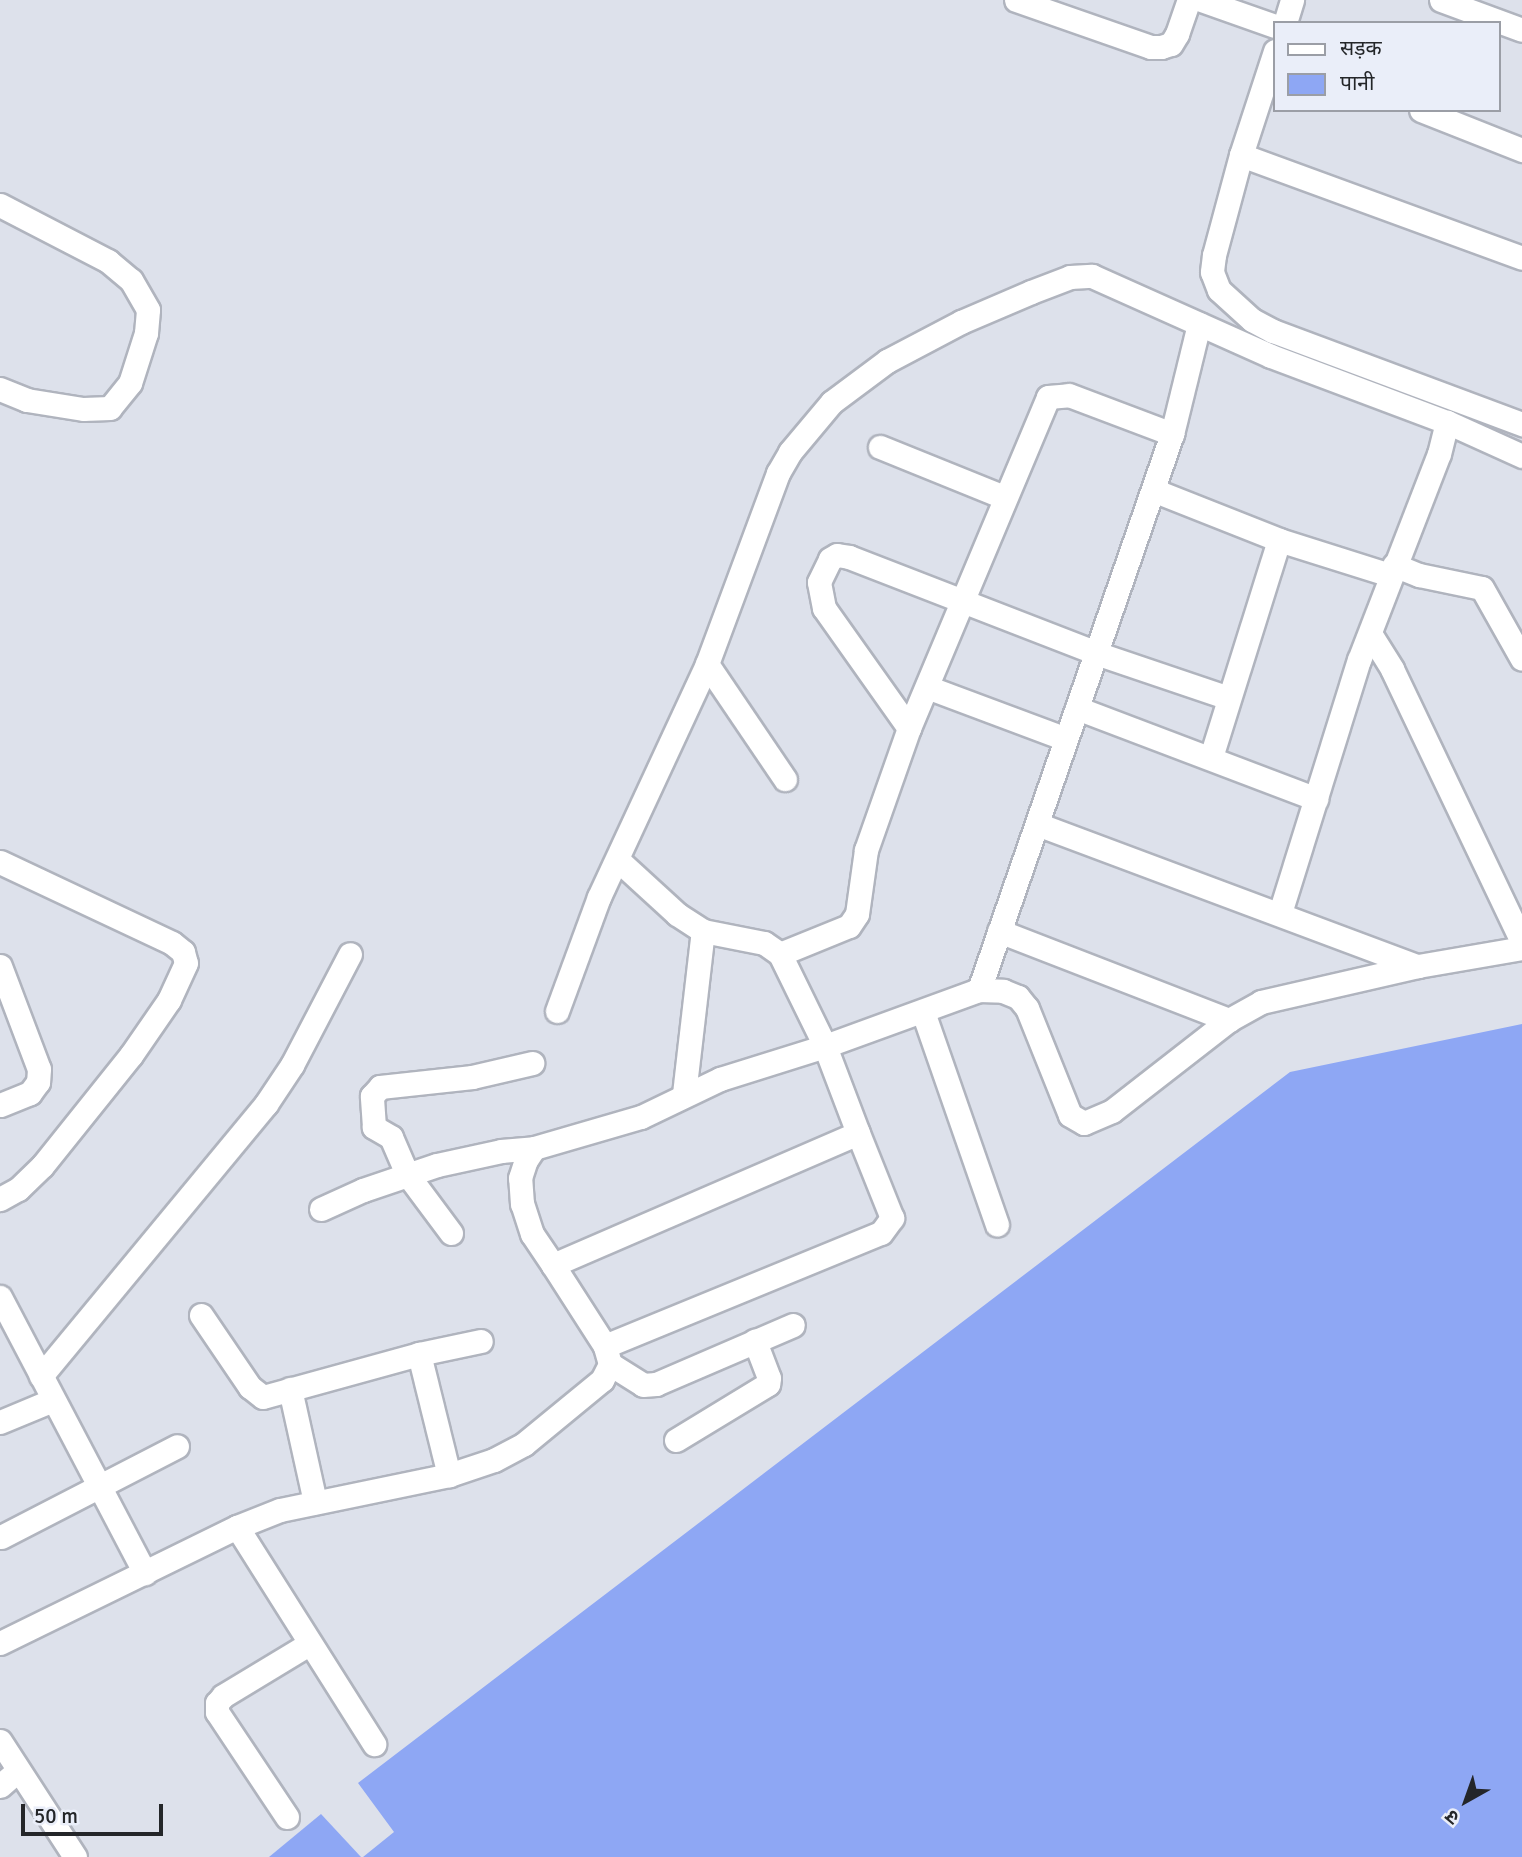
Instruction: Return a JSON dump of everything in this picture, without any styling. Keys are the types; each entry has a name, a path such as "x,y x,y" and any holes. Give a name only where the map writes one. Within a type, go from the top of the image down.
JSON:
{"street":[{"path":"1016,0 1151,47 1161,47 1171,44 1177,34 1189,0"},
{"path":"1201,0 1274,26"},
{"path":"1286,21 1292,0"},
{"path":"1441,0 1498,21"},
{"path":"1501,22 1522,30"},
{"path":"1274,55 1241,155 1214,255 1212,272 1219,290 1232,303 1273,331 1522,424"},
{"path":"1426,112 1522,150"},
{"path":"1241,155 1522,258"},
{"path":"0,205 108,261 131,280 148,310 146,332 130,383 110,408 83,409 27,400 0,389"},
{"path":"557,1011 572,963 707,664 760,519 790,452 832,402 887,361 961,322 1070,277 1092,276 1271,356 1447,422 1522,456"},
{"path":"979,990 1172,434 1199,324"},
{"path":"780,954 849,926 857,914 866,850 909,728 1048,397 1069,395 1172,434"},
{"path":"1280,913 1359,660 1371,635 1392,570 1440,454 1447,422"},
{"path":"880,447 1004,497"},
{"path":"1153,490 1279,540 1392,570 1482,587 1522,659"},
{"path":"1210,757 1279,540"},
{"path":"909,728 824,608 819,582 830,559 843,555 1096,653 1228,698"},
{"path":"1371,635 1392,669 1522,941"},
{"path":"707,664 785,779"},
{"path":"928,687 1066,739"},
{"path":"1077,708 1316,799"},
{"path":"1037,824 1418,966"},
{"path":"607,1355 881,1233 892,1218 825,1046 780,954 764,943 703,931 677,914 618,860"},
{"path":"0,862 172,943 183,952 186,963 169,999 131,1055 42,1166 18,1189 0,1199"},
{"path":"684,1094 703,931"},
{"path":"999,931 1229,1020"},
{"path":"321,1209 407,1174 472,1157 534,1148 641,1117 684,1094 743,1071 825,1046 979,990 1003,991 1018,998 1027,1009 1070,1115 1084,1123 1112,1111 1229,1020 1261,1002 1289,993 1418,966 1522,948"},
{"path":"41,1376 266,1104 292,1065 350,954"},
{"path":"0,966 39,1069 38,1082 30,1093 0,1105"},
{"path":"923,1012 998,1224"},
{"path":"451,1233 407,1174 391,1137 373,1124 372,1096 375,1090 472,1077 532,1063"},
{"path":"553,1265 858,1133"},
{"path":"534,1148 526,1160 520,1178 522,1204 532,1234 607,1355 643,1385 656,1384 793,1325"},
{"path":"0,1297 145,1573"},
{"path":"201,1315 256,1393 263,1397 419,1353 481,1341"},
{"path":"676,1440 768,1384 769,1378 755,1342"},
{"path":"419,1353 449,1475"},
{"path":"0,1643 237,1527 280,1510 449,1475 494,1460 524,1444 601,1380 607,1355"},
{"path":"290,1389 315,1503"},
{"path":"0,1422 53,1400"},
{"path":"1,1537 177,1446"},
{"path":"237,1527 374,1744"},
{"path":"288,1817 217,1712 217,1703 223,1696 309,1644"},
{"path":"0,1741 8,1778 75,1857"}],"water":[{"path":"1522,1024 1522,1857 363,1857 394,1832 358,1783 1290,1072"},
{"path":"321,1814 361,1857 269,1857"}]}
